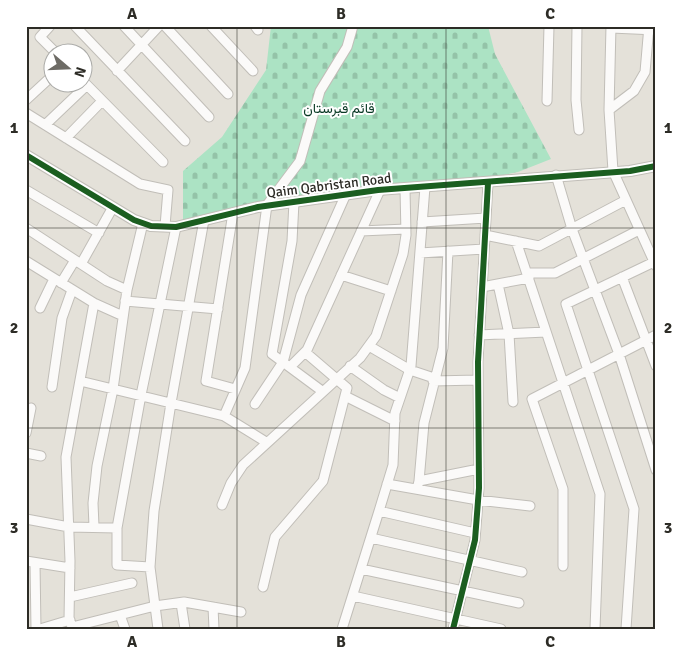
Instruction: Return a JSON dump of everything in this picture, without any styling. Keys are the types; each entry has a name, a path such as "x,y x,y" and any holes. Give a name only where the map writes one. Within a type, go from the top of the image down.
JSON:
{"street":[{"path":"75,26 184,141"},
{"path":"124,26 209,117"},
{"path":"117,71 159,26"},
{"path":"165,26 228,94"},
{"path":"212,26 253,71"},
{"path":"224,416 245,368 266,205 300,161 320,91 347,46 353,26"},
{"path":"547,101 549,26"},
{"path":"577,26 576,100 579,130"},
{"path":"609,110 634,91 645,72 651,29 611,27 609,110 613,171 655,263 566,304 634,509 626,629"},
{"path":"44,28 40,37 45,42"},
{"path":"26,100 42,85"},
{"path":"92,90 163,162"},
{"path":"45,125 76,92"},
{"path":"66,138 102,101"},
{"path":"26,113 140,184 168,190 166,226"},
{"name":"Qaim Qabristan Road","path":"26,154 143,223 151,226 176,227 266,205 346,194 655,168"},
{"path":"556,175 572,229 619,354 656,470"},
{"path":"453,629 476,533 479,335 488,183"},
{"path":"345,628 387,484 394,456 395,421 400,398 410,370 425,187"},
{"path":"222,505 231,483 243,465 350,366 370,346 376,336 403,254 406,229 405,188"},
{"path":"26,190 98,233"},
{"path":"255,404 286,365 305,352 380,190"},
{"path":"286,365 301,295 346,194"},
{"path":"485,235 539,246 626,200"},
{"path":"294,202 292,241 272,354 322,392"},
{"path":"40,308 58,281 78,262 113,207"},
{"path":"234,213 206,381 236,390"},
{"path":"422,222 486,218"},
{"path":"158,629 150,566 154,511 171,403 204,220"},
{"path":"94,526 93,503 97,466 113,389 127,290 143,223"},
{"path":"150,566 117,565 117,528 141,395 176,227"},
{"path":"26,228 107,281 127,290"},
{"path":"361,231 406,229"},
{"path":"482,287 528,276 555,273 640,230"},
{"path":"516,241 600,494 595,629"},
{"path":"420,253 484,249"},
{"path":"418,485 424,423 443,348 448,251"},
{"path":"26,261 94,303 123,316"},
{"path":"341,275 390,291"},
{"path":"622,277 655,363"},
{"path":"498,284 509,334 513,402"},
{"path":"52,386 62,318 72,290"},
{"path":"126,301 218,309"},
{"path":"72,625 66,457 94,303"},
{"path":"479,335 546,332"},
{"path":"562,566 563,489 532,399 656,335"},
{"path":"370,346 410,370 434,380 478,380"},
{"path":"263,587 276,537 323,480 347,388 335,380 305,352"},
{"path":"350,366 384,390 400,398"},
{"path":"80,381 224,416 266,442"},
{"path":"345,396 395,421"},
{"path":"26,433 31,408"},
{"path":"26,453 42,456"},
{"path":"418,485 478,469"},
{"path":"387,484 418,485 478,500 530,506"},
{"path":"379,511 476,533"},
{"path":"26,519 69,527 94,526 117,528"},
{"path":"371,538 522,572"},
{"path":"36,629 31,592 31,562 70,568"},
{"path":"362,569 519,603"},
{"path":"70,597 132,582"},
{"path":"353,596 501,629"},
{"path":"181,603 185,629"},
{"path":"40,629 72,625 155,606 181,603 241,612"},
{"path":"213,607 214,629"},
{"path":"120,615 125,629"}],"green space":[{"name":"قائم قبرستان","path":"271,26 488,26 495,54 551,159 518,172 489,178 381,185 268,200 183,220 183,171 222,137 266,70"}],"cycle path":[{"path":"26,155 134,220 151,226 176,227 258,207 378,190 630,171 656,166"},
{"path":"453,629 475,540 479,488 478,362 488,183"}]}
